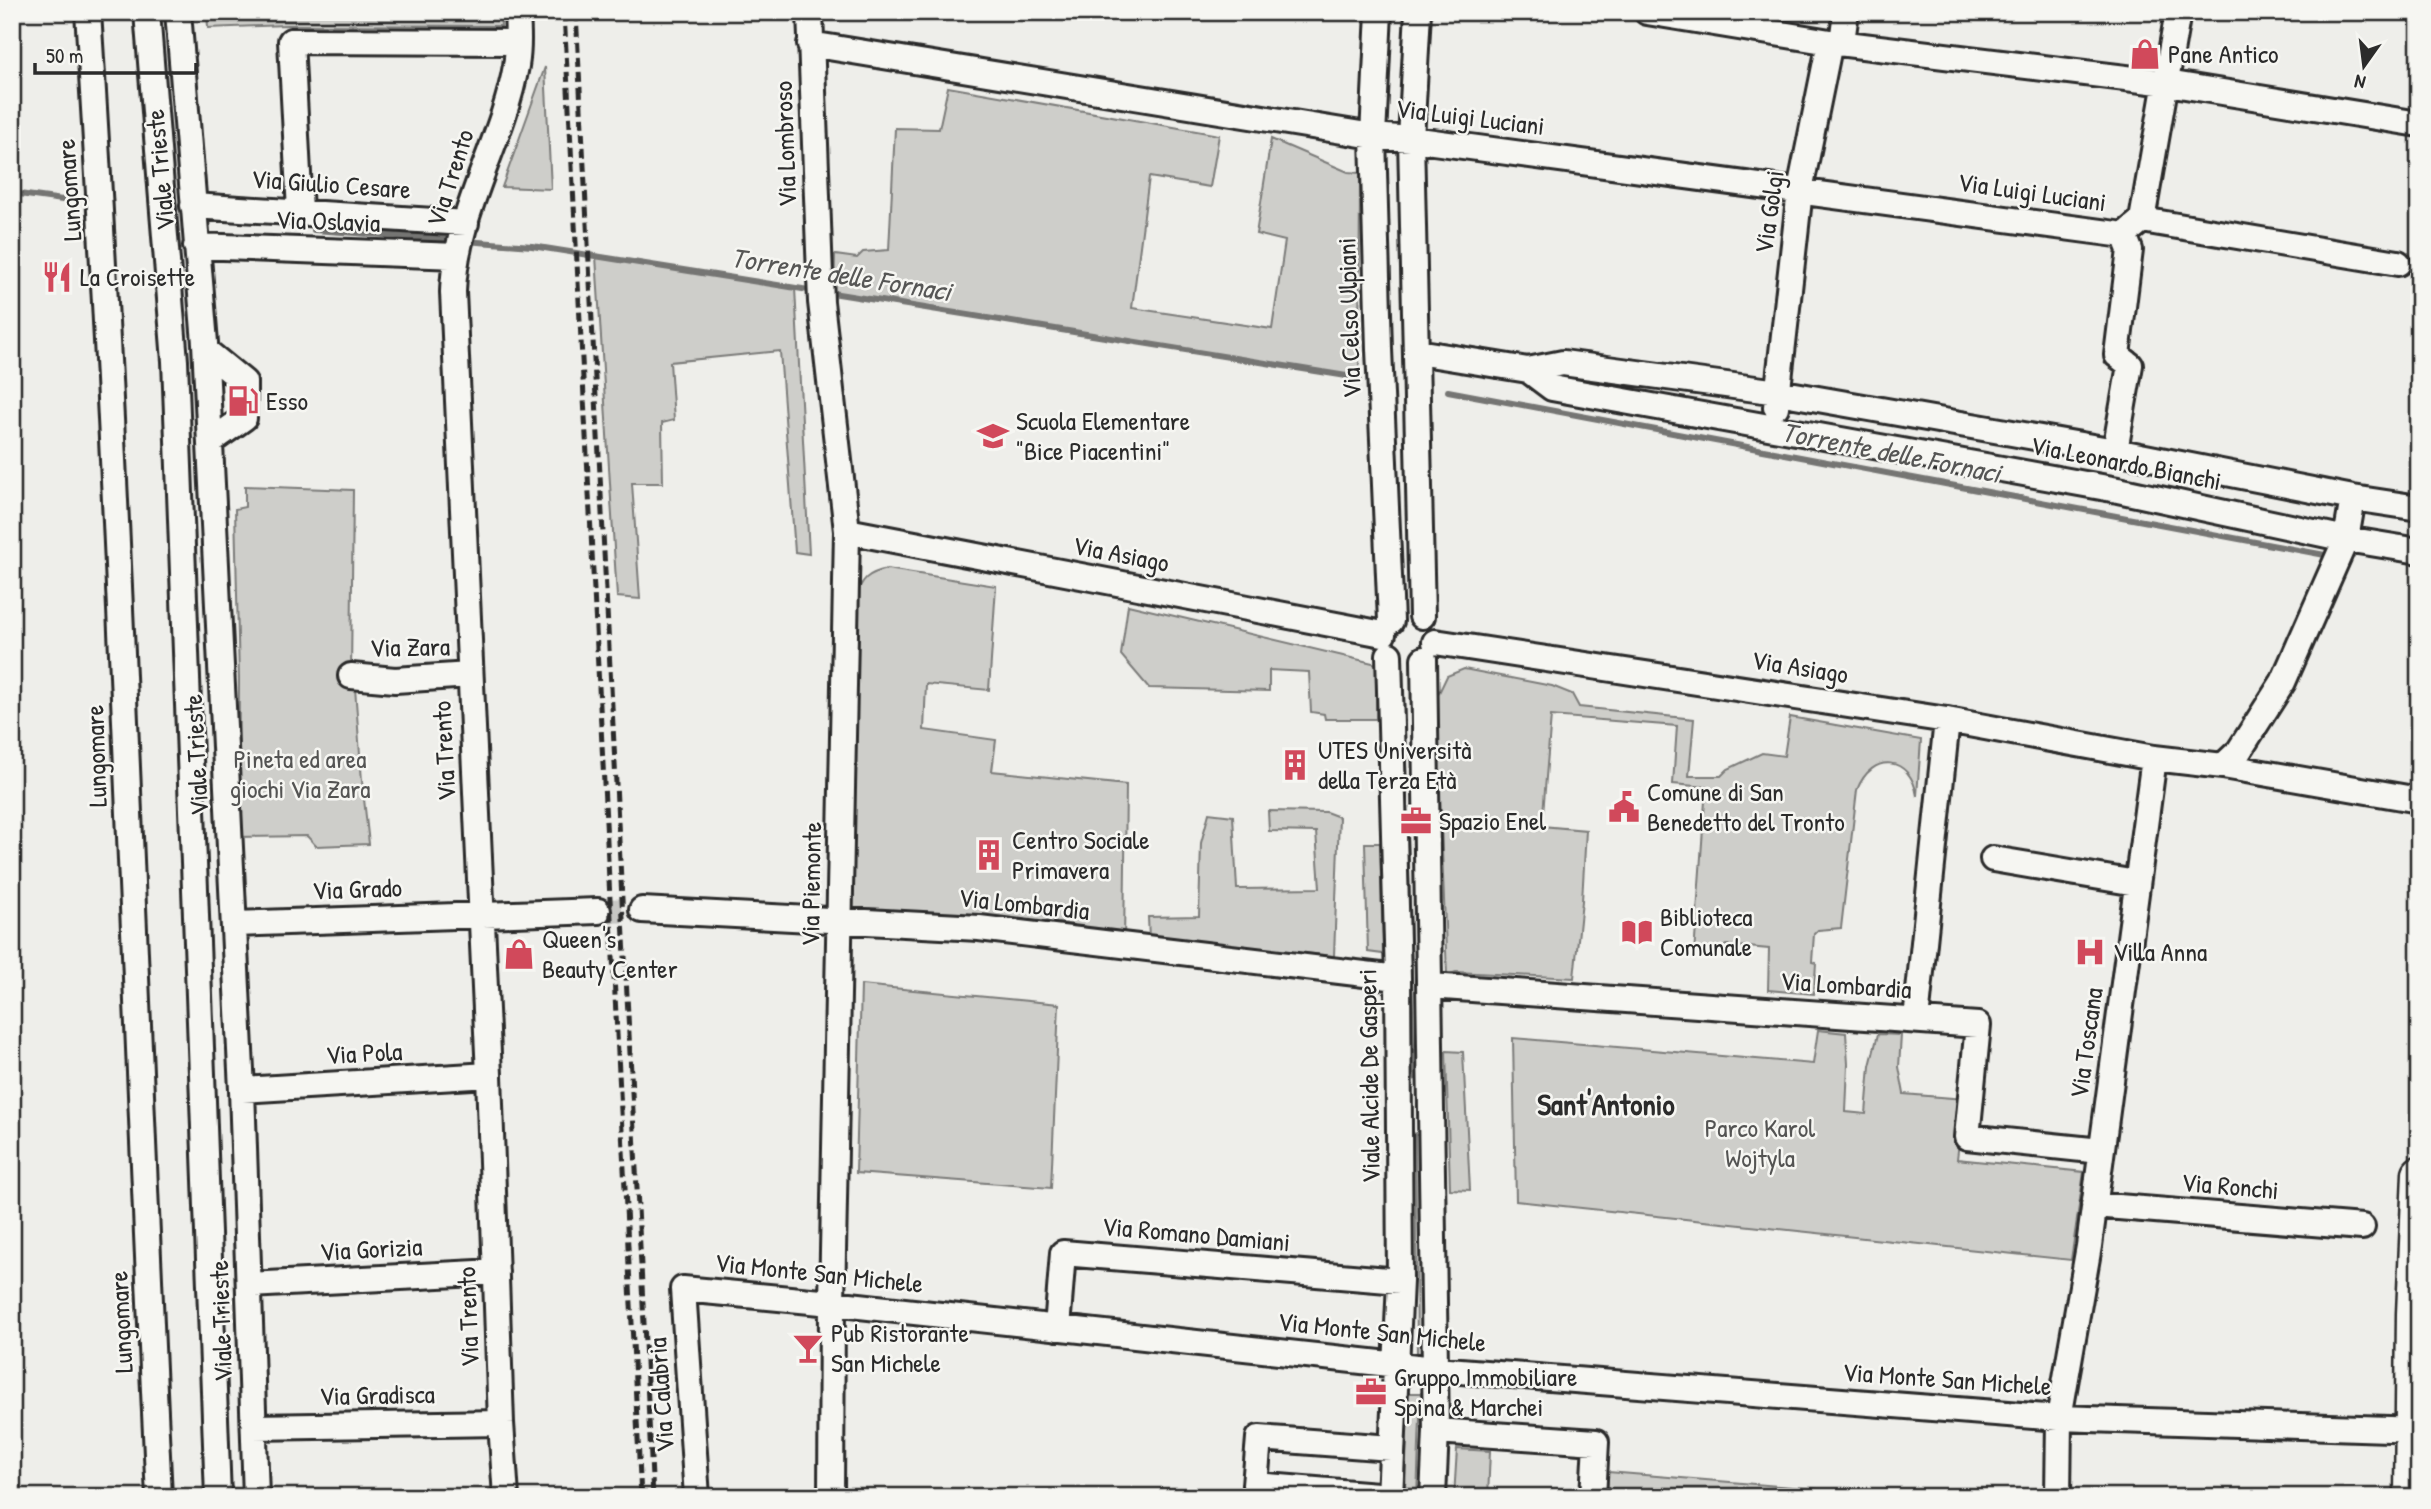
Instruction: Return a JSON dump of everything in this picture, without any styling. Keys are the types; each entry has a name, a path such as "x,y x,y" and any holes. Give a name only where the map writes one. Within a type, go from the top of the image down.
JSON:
{"main road":[{"path":"2411,1497 2416,1430 2413,1314 2419,1173"}],"street":[{"name":"Lungomare","path":"88,12 112,443 159,1497"},
{"name":"Viale Trieste","path":"147,12 175,361 218,1497"},
{"name":"Viale Trieste","path":"178,12 206,351 210,442 231,680 235,924 257,1497"},
{"name":"Via Trento","path":"506,1497 453,281 466,223 516,68 517,12"},
{"name":"Via Lombroso","path":"810,12 820,273"},
{"name":"Via Celso Ulpiani","path":"1379,12 1373,136 1388,637"},
{"path":"1418,12 1411,139 1422,616"},
{"path":"1647,12 1709,17 1836,42 2167,83 2419,124"},
{"name":"Via Golgi","path":"1773,428 1800,190 1836,42 1846,12"},
{"path":"2115,451 2130,365 2118,355 2133,227 2167,83 2178,12"},
{"path":"300,211 291,41 518,42"},
{"name":"Via Luigi Luciani","path":"810,44 1373,136 1800,190 2133,227 2398,263"},
{"name":"Via Giulio Cesare","path":"193,206 466,223"},
{"name":"Via Oslavia","path":"197,246 457,256"},
{"name":"Via Piemonte","path":"820,273 847,531 832,1303 831,1497"},
{"path":"206,351 244,382 244,418 210,442"},
{"name":"Via Leonardo Bianchi","path":"1417,352 1528,370 1563,363 1778,392 2115,451 2353,498 2415,505"},
{"name":"Via Leonardo Bianchi","path":"1528,370 1552,388 2118,490 2346,539 2419,551"},
{"path":"2223,766 2239,751 2283,682 2346,539 2353,498"},
{"name":"Via Asiago","path":"847,531 1388,637"},
{"path":"1430,650 1408,664 1400,662 1388,637 1399,615 1406,613 1422,616 1433,629 1430,650 1430,986 1436,1432 1433,1497"},
{"name":"Viale Alcide De Gasperi","path":"1388,637 1398,978 1400,1281 1390,1496"},
{"name":"Via Asiago","path":"1430,650 1947,720 2154,758"},
{"name":"Via Zara","path":"351,676 395,680 470,675"},
{"path":"1916,1020 1947,720"},
{"path":"2154,758 2223,766 2419,800"},
{"name":"Via Toscana","path":"2058,1497 2059,1418 2094,1205 2154,758"},
{"path":"1993,859 2136,883"},
{"name":"Via Lombardia","path":"642,910 979,928 1398,978"},
{"path":"481,915 598,911"},
{"name":"Via Grado","path":"235,924 481,915"},
{"name":"Via Lombardia","path":"1430,986 1978,1025 1967,1137 2101,1151"},
{"name":"Via Pola","path":"243,1090 489,1075"},
{"name":"Via Ronchi","path":"2094,1205 2362,1227"},
{"name":"Via Romano Damiani","path":"1057,1328 1063,1253 1400,1281"},
{"name":"Via Gorizia","path":"249,1285 496,1272"},
{"name":"Via Monte San Michele","path":"684,1289 1435,1369 2059,1418 2245,1422 2416,1430"},
{"name":"Via Calabria","path":"684,1289 697,1497"},
{"name":"Via Gradisca","path":"254,1427 501,1423"},
{"path":"1436,1432 1596,1442 1593,1497"},
{"path":"1390,1496 1255,1485 1259,1437 1391,1448"}],"green space":[{"path":"207,12 500,12 501,26 287,25 208,28"},
{"path":"545,67 551,189 502,187"},
{"path":"948,87 1219,135 1210,187 1149,177 1132,308 1272,329 1285,241 1256,234 1271,139 1348,172 1360,173 1359,378 834,294 835,255 857,258 863,252 889,250 895,128 939,129"},
{"path":"596,256 795,288 809,554 795,552 780,351 670,362 674,420 662,423 663,483 632,483 640,599 617,597"},
{"name":"Pineta ed area giochi Via Zara","path":"245,486 353,490 351,676 355,688 369,844 316,846 307,836 238,837 239,680 235,509 245,507"},
{"path":"887,569 996,586 989,690 926,684 924,730 996,740 992,771 1126,785 1124,945 850,913 856,598 866,578"},
{"path":"1128,605 1377,664 1376,719 1325,719 1324,714 1311,712 1309,672 1269,670 1269,691 1149,688 1121,655"},
{"path":"1464,669 1552,686 1572,694 1579,707 1694,719 1689,776 1721,776 1728,769 1762,753 1784,756 1790,717 1921,740 1917,796 1907,773 1890,763 1872,769 1857,790 1841,928 1818,930 1814,934 1814,994 1768,990 1769,949 1726,945 1711,956 1694,954 1706,787 1673,784 1677,726 1551,716 1542,826 1586,830 1574,978 1456,972 1447,975 1436,699 1447,676"},
{"path":"1404,694 1415,1080 1411,1072 1400,699"},
{"path":"1268,811 1326,812 1339,817 1334,956 1149,938 1148,917 1199,916 1201,843 1209,813 1233,816 1237,889 1320,888 1316,832 1269,831"},
{"path":"1365,843 1380,843 1383,954 1368,952"},
{"path":"861,985 1059,1004 1051,1188 856,1173"},
{"name":"Parco Karol Wojtyla","path":"1818,1030 1846,1033 1846,1112 1866,1114 1870,1066 1878,1034 1901,1035 1899,1067 1904,1094 1964,1099 1957,1159 2084,1172 2071,1260 1516,1201 1513,1038 1813,1064"},
{"path":"1446,1051 1463,1052 1470,1190 1450,1189"},
{"path":"1415,1134 1421,1138 1422,1360 1417,1355"},
{"path":"1408,1393 1421,1393 1417,1497 1405,1497"},
{"path":"1457,1449 1490,1451 1488,1497 1454,1497"},
{"path":"1608,1472 1816,1489 1815,1497 1607,1497"}],"shaded area":[{"path":"414,12 495,12 495,19 414,19"}],"waterway":[{"name":"Torrente delle Fornaci","path":"12,193 77,202"},
{"name":"Torrente delle Fornaci","path":"314,230 455,240"},
{"name":"Torrente delle Fornaci","path":"465,241 532,246 815,291"},
{"name":"Torrente delle Fornaci","path":"826,292 1359,378"},
{"name":"Torrente delle Fornaci","path":"1448,391 2325,555"}],"tunnel":[{"path":"598,911 642,910"}],"railway":[{"path":"564,12 641,1497"},
{"path":"576,12 653,1497"}],"place":[{"name":"Pane Antico","path":"2145,54"},
{"name":"La Croisette","path":"57,277"},
{"name":"Esso","path":"243,401"},
{"name":"Scuola Elementare \"Bice Piacentini\"","path":"993,436"},
{"name":"UTES Università della Terza Età","path":"1295,765"},
{"name":"Comune di San Benedetto del Tronto","path":"1624,807"},
{"name":"Spazio Enel","path":"1416,821"},
{"name":"Centro Sociale Primavera","path":"989,855"},
{"name":"Biblioteca Comunale","path":"1637,932"},
{"name":"Villa Anna","path":"2090,952"},
{"name":"Queen's Beauty Center","path":"519,954"},
{"name":"Pub Ristorante San Michele","path":"808,1348"},
{"name":"Gruppo Immobiliare Spina & Marchei","path":"1371,1392"}],"district":[{"name":"Sant'Antonio","path":"1606,1105"}]}
